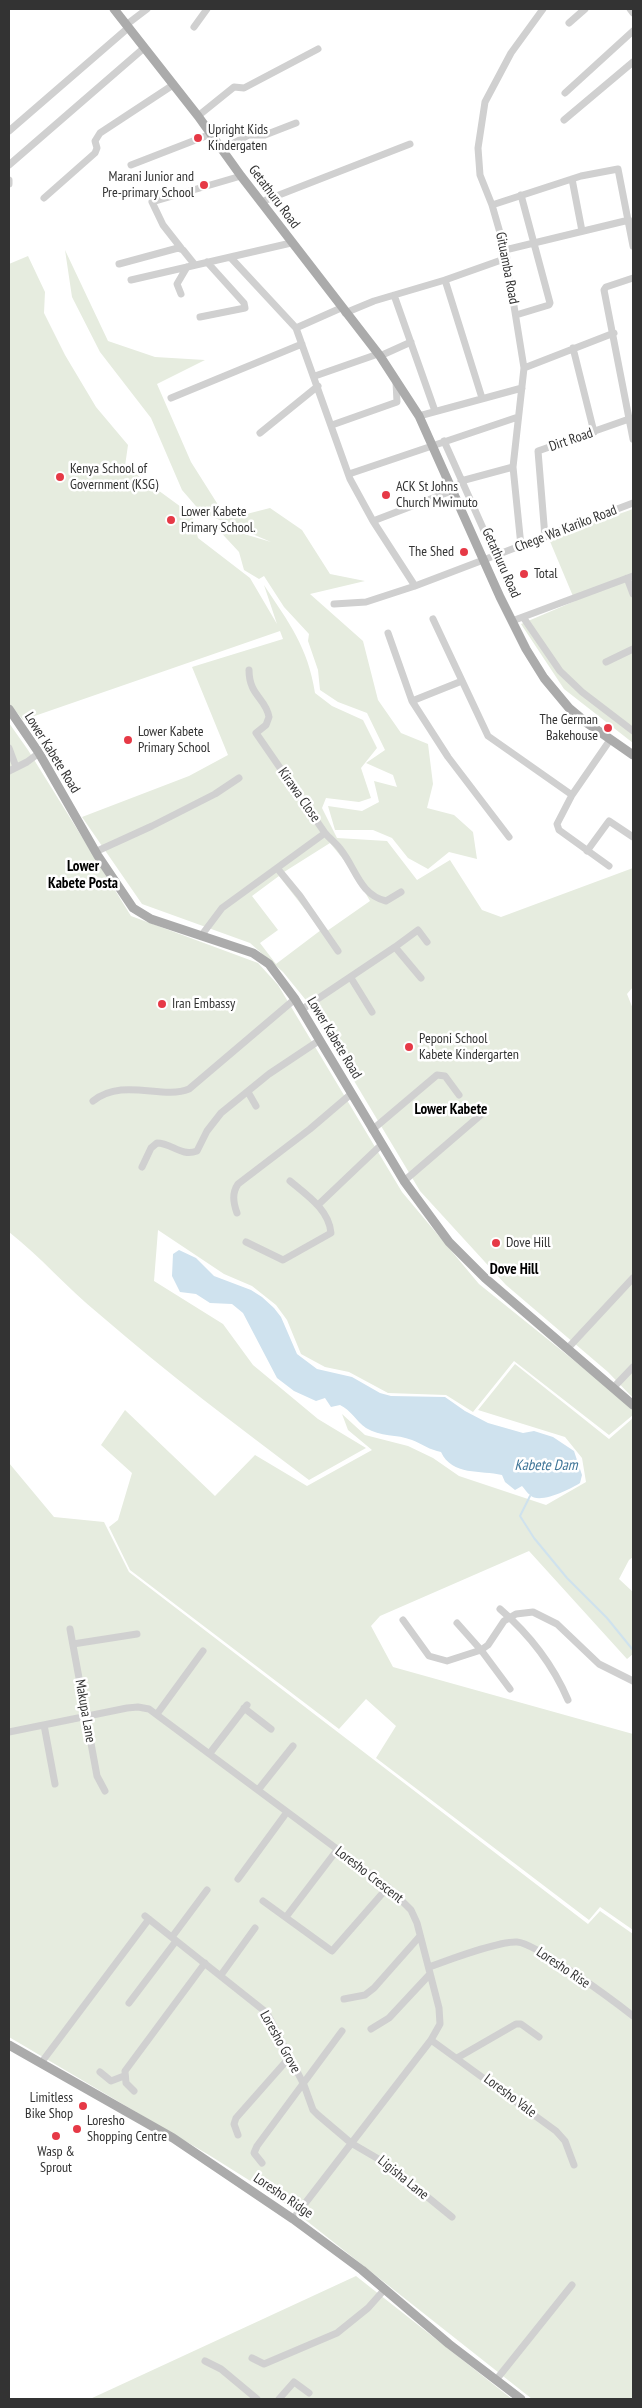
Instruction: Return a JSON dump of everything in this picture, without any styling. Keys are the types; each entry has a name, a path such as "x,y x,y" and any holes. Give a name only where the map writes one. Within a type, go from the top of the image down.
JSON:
{"main road":[{"name":"Getathuru Road","path":"114,9 198,116 240,176 379,355 420,416 512,621 530,656 554,691 569,708 610,740 633,755"},
{"name":"Lower Kabete Road","path":"9,709 39,753 95,852 124,896 137,911 151,919 246,950 261,957 269,964 295,999 404,1181 444,1235 470,1265 633,1404"},
{"name":"Loresho Ridge","path":"9,2045 173,2138 293,2219 362,2270 384,2290 521,2399"}],"street":[{"path":"9,131 147,9"},
{"path":"194,27 207,9"},
{"name":"Gituamba Road","path":"521,546 513,468 524,368 506,254 492,205 480,175 478,148 485,102 510,53 543,9"},
{"path":"569,23 585,9"},
{"path":"630,9 633,14"},
{"path":"565,93 633,31"},
{"path":"9,165 144,48"},
{"path":"198,116 234,87 244,88 318,49"},
{"path":"564,120 633,62"},
{"path":"44,198 95,153 97,135 173,85"},
{"path":"222,149 250,135 265,135 296,123"},
{"path":"131,165 211,134"},
{"path":"261,202 410,144"},
{"path":"492,205 572,179 618,169 633,246"},
{"path":"196,265 162,225 152,202 240,176"},
{"path":"572,179 582,231"},
{"path":"516,315 549,306 550,303 520,195"},
{"path":"296,328 343,310 445,280 533,243 628,220"},
{"path":"131,280 231,258 291,242"},
{"path":"119,264 181,248"},
{"path":"231,258 296,328 315,376 348,474 373,521 415,586"},
{"path":"200,316 245,308 244,303 207,262"},
{"path":"181,294 178,284 186,267"},
{"path":"633,278 604,288 633,439"},
{"path":"445,280 482,398"},
{"path":"394,295 435,411"},
{"path":"524,368 614,333"},
{"path":"315,376 379,355 411,342"},
{"path":"171,398 302,344"},
{"path":"574,348 594,432"},
{"path":"332,425 397,402 396,382"},
{"path":"260,433 318,386"},
{"path":"420,416 522,388"},
{"path":"348,474 444,440 518,417"},
{"name":"Dirt Road","path":"545,537 536,453 629,419"},
{"path":"444,440 495,555"},
{"path":"461,481 513,468"},
{"path":"373,521 454,490"},
{"name":"Chege Wa Kariko Road","path":"334,604 366,602 415,586 633,503"},
{"path":"512,621 630,577 633,594"},
{"path":"523,617 560,671 582,692 633,731"},
{"path":"433,619 488,736 572,795"},
{"path":"388,633 412,702 448,757 510,837"},
{"path":"606,662 633,649"},
{"name":"Kirawa Close","path":"201,936 222,908 325,834 256,733 266,725 269,717 266,708 251,686 249,670"},
{"path":"412,702 462,682"},
{"path":"609,866 557,827 572,795 610,740"},
{"path":"9,748 16,768"},
{"path":"9,771 39,753"},
{"path":"95,852 168,818 239,778"},
{"path":"587,851 609,821 633,837"},
{"path":"325,834 341,850 367,893 376,899 386,901 401,892"},
{"path":"277,868 300,896 338,951"},
{"path":"301,1010 352,978 418,930 427,942"},
{"path":"395,947 421,978"},
{"path":"352,978 372,1012"},
{"path":"93,1101 107,1092 140,1089 179,1091 189,1089 295,999"},
{"path":"142,1166 151,1148 157,1143 163,1143 184,1153 197,1151 207,1131 221,1113 268,1074 320,1040"},
{"path":"372,1130 437,1075 445,1076 459,1095"},
{"path":"248,1092 256,1106"},
{"path":"236,1213 233,1199 238,1184 310,1129 351,1094"},
{"path":"404,1181 484,1113"},
{"path":"318,1205 381,1145"},
{"path":"246,1242 281,1260 286,1260 331,1234 330,1225 318,1205 290,1181"},
{"path":"568,1348 633,1278"},
{"path":"614,1387 633,1367"},
{"path":"500,1609 548,1662 568,1700"},
{"path":"403,1620 428,1656 447,1661 481,1650 488,1645 501,1624 516,1614 533,1612 546,1617 563,1629 599,1664 633,1681"},
{"path":"457,1623 481,1650 510,1690"},
{"name":"Makupa Lane","path":"70,1629 97,1776 105,1792"},
{"path":"73,1644 137,1634"},
{"path":"157,1714 203,1651"},
{"path":"210,1754 246,1706 271,1729"},
{"name":"Loresho Crescent","path":"9,1732 134,1707 149,1709 388,1886 412,1910 430,1971 440,2024 431,2040 293,2219"},
{"path":"44,1725 55,1784"},
{"path":"258,1790 294,1746"},
{"path":"238,1879 287,1812"},
{"path":"286,1917 337,1850"},
{"path":"263,1901 332,1951 388,1886"},
{"path":"129,2003 207,1890"},
{"name":"Loresho Grove","path":"41,2063 147,1918 267,2013 288,2058 304,2085 313,2110 351,2143"},
{"path":"221,1975 255,1928"},
{"path":"344,1998 365,1995 374,1988 420,1936"},
{"name":"Loresho Rise","path":"430,1971 512,1942 527,1944 633,2016"},
{"path":"100,2072 111,2081 124,2076 137,2054 205,1963"},
{"path":"371,2029 390,2018 430,1971"},
{"path":"457,2058 516,2024 521,2024 539,2037"},
{"path":"262,2163 254,2153 256,2146 304,2085 342,2032"},
{"name":"Loresho Vale","path":"431,2040 562,2136 574,2165"},
{"path":"238,2135 234,2124 236,2118 288,2058"},
{"path":"124,2076 126,2083 134,2091"},
{"name":"Ligisha Lane","path":"351,2143 387,2164 452,2217"},
{"path":"496,2380 572,2285"},
{"path":"252,2358 264,2364 337,2333 368,2308 384,2290"},
{"path":"206,2361 221,2369 257,2399"},
{"path":"279,2399 294,2382 309,2393"}],"shaded area":[{"path":"65,250 108,341 155,357 205,360 157,384 191,462 227,519 270,508 302,530 330,574 365,581 310,594 363,641 378,700 401,733 428,744 433,784 427,808 454,815 473,832 477,859 449,852 428,869 408,858 392,838 373,830 335,830 328,806 362,811 379,802 374,781 397,787 393,775 366,763 385,750 367,713 338,702 320,690 318,670 308,641 309,634 284,607 264,576 259,579 244,570 239,552 214,525 271,542 201,512 182,490 151,418 100,352 72,297"},
{"path":"28,256 45,292 44,313 65,355 96,407 128,445 125,466 192,515 198,538 250,578 277,624 264,585 296,636 308,662 315,693 332,706 363,720 377,748 361,768 371,798 359,802 326,798 322,808 337,838 387,841 417,880 450,860 482,910 501,917 633,868 633,987 627,994 633,1009 633,1398 608,1372 506,1285 420,1191 305,999 283,972 250,943 142,904 82,817 189,776 228,755 192,667 283,639 280,631 23,720 9,703 9,264","holes":["330,843 352,870 370,901 327,931 284,872","279,876 321,930 276,964 260,943 278,930 252,896"]},
{"path":"633,509 633,743 564,689 521,624 575,601 549,539"},
{"path":"9,723 28,750 131,916 258,963 278,985 402,1192 479,1284 633,1408 633,1415 609,1435 514,1361 473,1412 446,1395 388,1393 349,1372 325,1367 301,1354 287,1320 276,1305 252,1286 224,1274 158,1230 154,1281 223,1324 253,1365 318,1419 366,1448 309,1480 150,1357 87,1304 9,1232"},
{"path":"515,1364 609,1439 633,1418 633,1557 629,1560 619,1579 633,1592 633,1654 627,1659 529,1551 380,1616 371,1626 393,1667 633,1734 633,1930 600,1907 589,1920 376,1758 396,1726 366,1699 339,1729 130,1570 109,1527 118,1520 132,1473 101,1445 125,1410 215,1496 255,1455 307,1486 372,1450 348,1430 342,1414 365,1435 408,1446 433,1458 459,1476 546,1505 586,1482 582,1458 565,1437 478,1410"},
{"path":"9,1463 54,1517 104,1522 129,1572 588,1924 600,1911 633,1934 633,2399 532,2399 279,2199 209,2155 9,2037"},
{"path":"356,2276 512,2399 90,2399"}],"water":[{"name":"Kabete Dam","path":"179,1250 196,1258 214,1276 251,1290 262,1297 281,1317 297,1354 317,1369 352,1377 380,1393 391,1396 445,1397 465,1411 488,1423 523,1433 534,1431 553,1437 574,1451 582,1475 580,1483 555,1495 534,1498 522,1486 515,1490 505,1482 502,1475 460,1469 446,1460 441,1452 406,1438 371,1431 340,1405 331,1407 325,1398 316,1401 294,1391 277,1378 243,1313 232,1304 210,1303 196,1294 180,1292 172,1276 173,1254"}],"waterway":[{"path":"530,1496 520,1516 534,1538 567,1578 607,1618 633,1650"}],"place":[{"name":"Upright Kids Kindergaten","path":"198,138"},
{"name":"Marani Junior and Pre-primary School","path":"204,185"},
{"name":"Kenya School of Government (KSG)","path":"60,477"},
{"name":"ACK St Johns Church Mwimuto","path":"386,495"},
{"name":"Lower Kabete Primary School.","path":"171,520"},
{"name":"The Shed","path":"464,552"},
{"name":"Total","path":"524,574"},
{"name":"The German Bakehouse","path":"608,728"},
{"name":"Lower Kabete Primary School","path":"128,740"},
{"name":"Iran Embassy","path":"162,1004"},
{"name":"Peponi School Kabete Kindergarten","path":"409,1047"},
{"name":"Dove Hill","path":"496,1243"},
{"name":"Limitless Bike Shop","path":"83,2106"},
{"name":"Loresho Shopping Centre","path":"77,2129"},
{"name":"Wasp & Sprout","path":"56,2136"}],"district":[{"name":"Lower Kabete Posta","path":"83,876"},
{"name":"Lower Kabete","path":"451,1110"},
{"name":"Dove Hill","path":"514,1270"}]}
